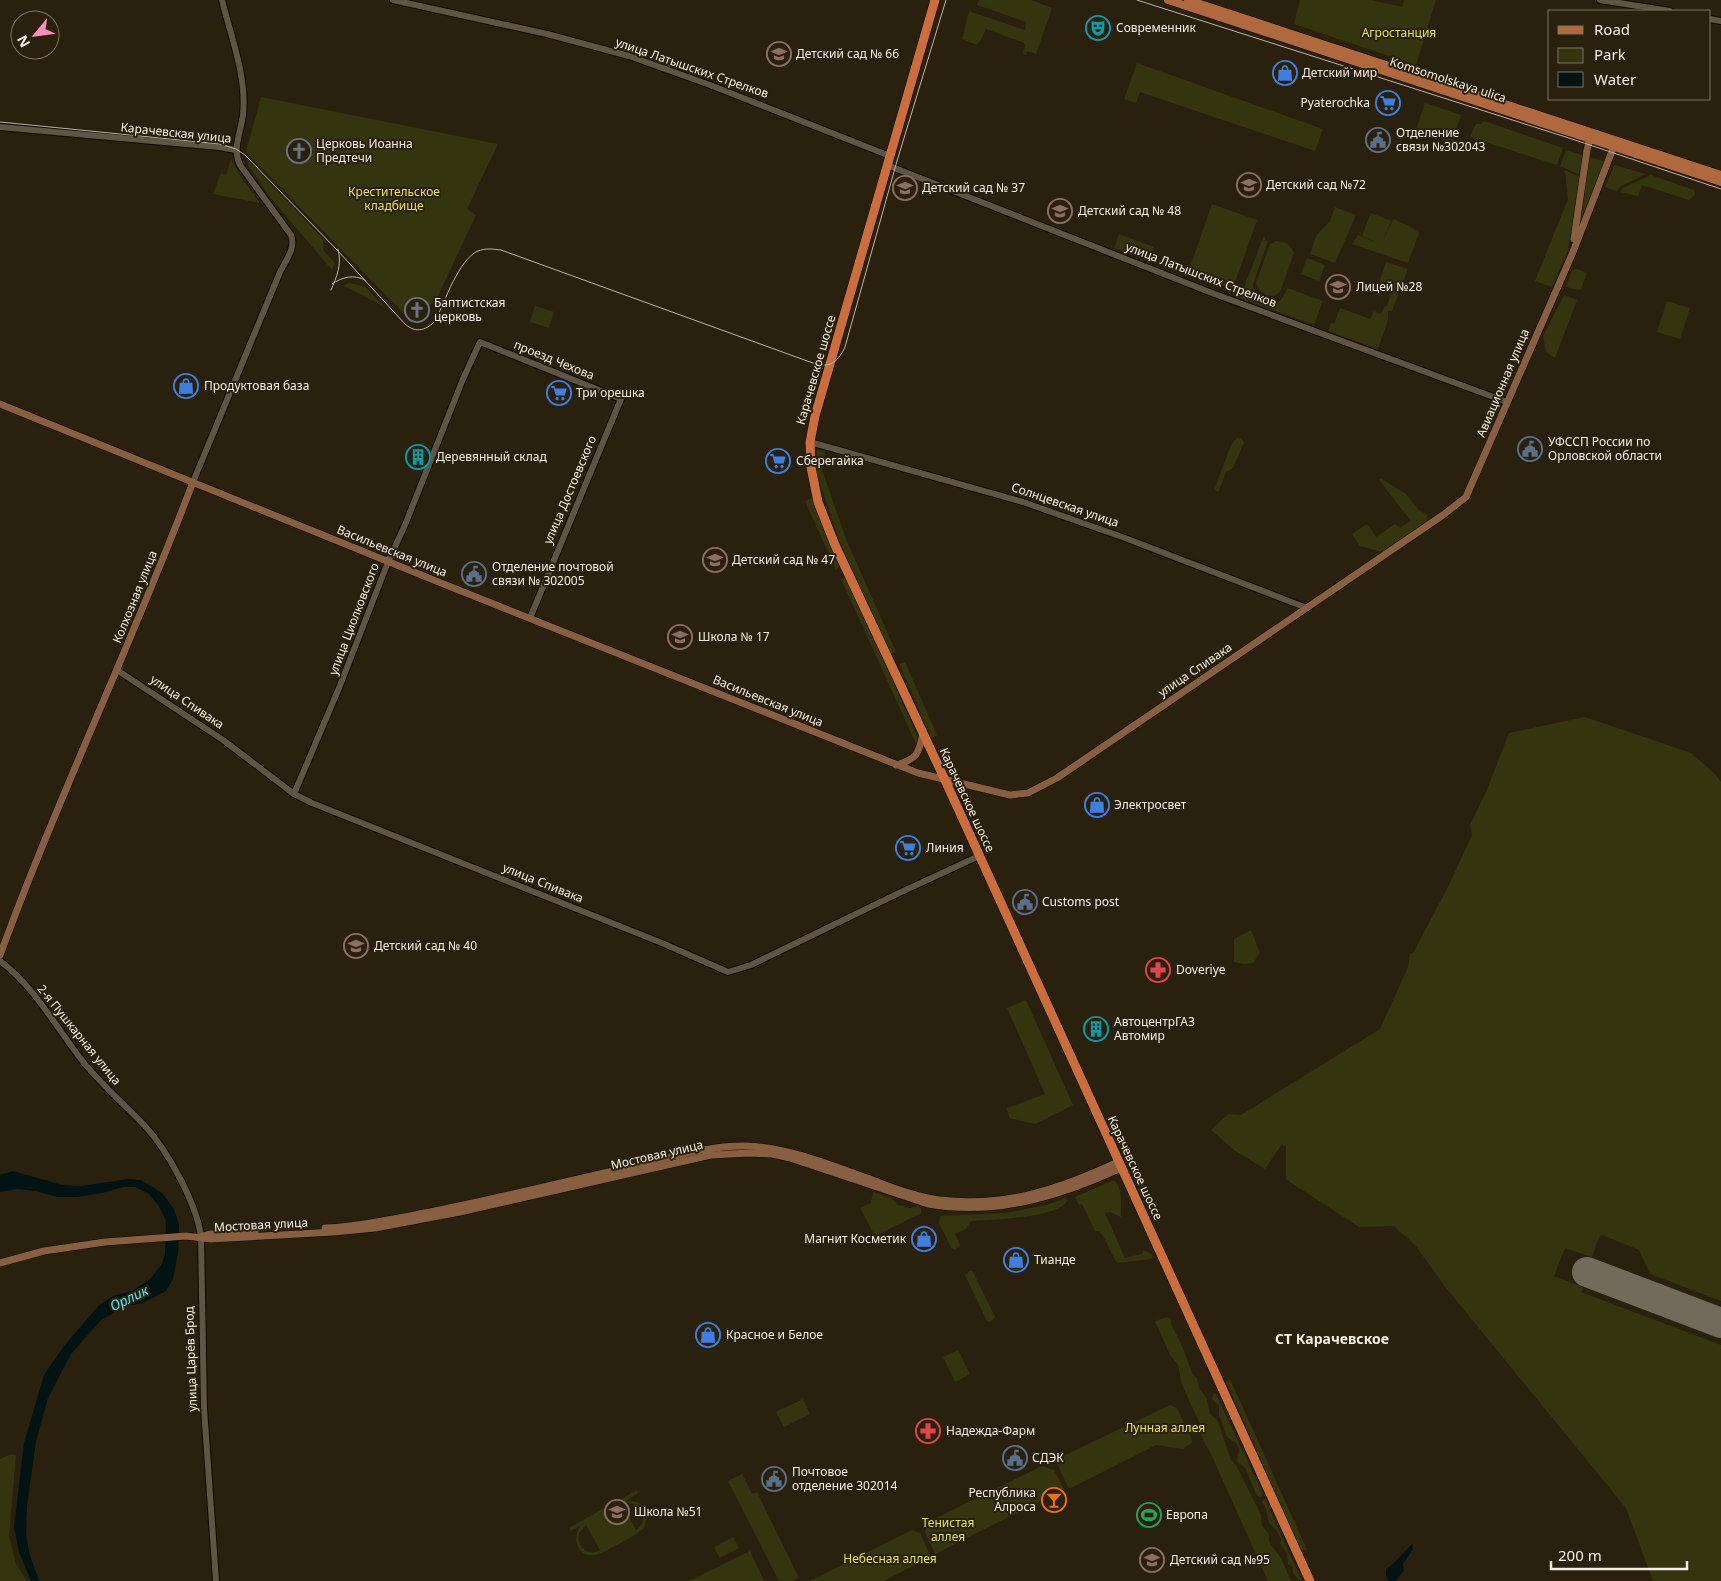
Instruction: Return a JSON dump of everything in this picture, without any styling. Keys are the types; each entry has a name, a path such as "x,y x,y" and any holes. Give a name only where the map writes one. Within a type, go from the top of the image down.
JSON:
{"highway":[{"name":"Карачевское шоссе","path":"935,0 821,392 810,442 814,482 826,523 1310,1581"}],"main road":[{"name":"Komsomolskaya ulica","path":"1168,0 1721,175"},
{"name":"Komsomolskaya ulica","path":"1188,0 1593,136 1614,146 1721,182"},
{"name":"Авиационная улица","path":"1572,252 1587,150 1593,136"},
{"name":"Авиационная улица","path":"1444,515 1466,497 1572,252 1614,146"},
{"name":"Васильевская улица","path":"0,404 388,562 896,765 930,777 945,780"},
{"name":"Колхозная улица","path":"0,955 193,482"},
{"name":"улица Спивака","path":"945,780 1010,795 1020,795 1036,790 1064,773 1444,515"},
{"path":"896,765 908,761 915,756 920,749 922,733"},
{"name":"Мостовая улица","path":"0,1263 44,1251 117,1241 186,1236 210,1239 324,1233 384,1226 460,1212 724,1153 750,1152 790,1158 928,1204 951,1207 994,1207 1042,1198 1071,1189 1119,1165"}],"street":[{"path":"222,0 242,86 243,115 236,150"},
{"name":"улица Латышских Стрелков","path":"393,0 547,34 629,56 710,85 1212,293 1507,402"},
{"path":"1600,0 1664,10"},
{"name":"Карачевская улица","path":"0,127 219,146 236,150 240,165 291,234 292,247"},
{"name":"Колхозная улица","path":"193,482 276,281 292,247"},
{"name":"проезд Чехова","path":"480,342 621,399"},
{"name":"улица Циолковского","path":"294,794 480,342"},
{"name":"улица Достоевского","path":"530,618 621,399"},
{"name":"Солнцевская улица","path":"810,442 1024,502 1125,538 1306,608"},
{"name":"улица Спивака","path":"117,670 222,740 294,794 339,814 662,943 728,972 751,965 979,856"},
{"name":"2-я Пушкарная улица","path":"0,961 33,994 96,1077 146,1127 160,1146"},
{"name":"улица Царёв Брод","path":"160,1146 191,1202 199,1224 204,1408 216,1581"}],"green space":[{"path":"979,0 1031,0 1052,8 1036,54 1027,51 1026,55 1022,53 1025,46 1024,43 986,29 977,45 962,39 969,11 1025,30 1026,22 977,5"},
{"name":"Агростанция","path":"1300,0 1371,0 1402,7 1404,0 1436,0 1416,65 1294,24"},
{"path":"1137,63 1323,129 1315,151 1140,92 1136,103 1124,99"},
{"name":"Крестительское кладбище","path":"261,97 498,144 467,209 476,215 437,298 412,322 246,152"},
{"path":"1425,103 1461,115 1452,142 1416,130"},
{"path":"1484,121 1563,148 1557,165 1470,137 1476,124 1481,124"},
{"path":"1566,150 1582,155 1580,175 1560,166"},
{"path":"1589,157 1606,162 1578,229"},
{"path":"231,159 243,180 260,203 213,194 221,173 226,175"},
{"path":"247,159 323,239 323,250 335,263 332,270 270,197 249,167"},
{"path":"1614,165 1646,174 1621,186 1617,191 1605,187"},
{"path":"1565,170 1580,177 1568,250 1552,287 1535,281 1568,199"},
{"path":"1651,175 1694,190 1695,195 1689,200 1642,185 1638,196 1620,192 1623,188"},
{"path":"1212,204 1257,220 1233,288 1188,273"},
{"path":"1335,207 1356,215 1335,263 1310,254 1316,236 1330,221"},
{"path":"1371,213 1391,221 1383,241 1393,219 1419,233 1408,263 1352,244 1358,235 1382,245 1362,236"},
{"path":"1119,234 1154,247 1148,261 1114,248"},
{"path":"1264,235 1265,240 1268,241 1253,284 1254,294 1278,302 1288,288 1323,301 1314,325 1240,298"},
{"path":"1276,241 1287,244 1294,253 1280,292 1274,296 1266,295 1259,290 1256,283 1270,244"},
{"path":"1307,258 1325,265 1319,281 1301,274"},
{"path":"1386,262 1408,269 1392,311 1388,311 1388,320 1378,349 1328,331 1331,323 1334,324 1340,308 1370,319 1374,311 1381,314 1384,307 1387,306 1393,287 1379,283"},
{"path":"1577,269 1587,273 1581,289 1577,290 1566,287 1572,270"},
{"path":"348,283 364,286 385,307 344,286"},
{"path":"1564,295 1577,300 1555,358 1546,352 1543,336"},
{"path":"1667,301 1690,308 1680,339 1657,332"},
{"path":"535,306 554,312 549,328 530,322"},
{"path":"1237,438 1241,438 1244,442 1233,468 1226,472 1217,492 1215,488 1231,445"},
{"path":"817,450 825,451 822,470 846,539 896,652 891,654 840,542 815,469"},
{"path":"1380,478 1406,494 1418,509 1427,515 1427,521 1382,552 1360,546 1352,534 1367,524 1376,537 1395,524 1400,528 1411,521 1379,480"},
{"path":"812,498 839,566 836,570 805,501"},
{"path":"846,576 918,738 918,748 841,579"},
{"path":"905,662 937,735 932,738 899,664"},
{"path":"1585,717 1691,753 1715,774 1721,782 1721,1301 1650,1274 1639,1250 1602,1235 1599,1237 1592,1257 1565,1248 1554,1276 1583,1287 1581,1292 1721,1345 1721,1581 1653,1581 1626,1508 1447,1289 1415,1245 1394,1226 1359,1227 1290,1182 1286,1179 1286,1147 1282,1144 1265,1169 1234,1150 1211,1130 1228,1114 1241,1115 1380,1029 1408,967 1410,954 1413,953 1448,887 1472,835 1470,825 1486,792 1509,733"},
{"path":"1251,930 1260,953 1253,963 1234,962 1234,939"},
{"path":"1026,1000 1073,1105 1035,1124 1009,1118 1007,1108 1045,1094 1007,1008"},
{"path":"1114,1180 1120,1192 1121,1217 1110,1212 1105,1213 1125,1258 1142,1254 1143,1250 1152,1254 1153,1257 1151,1259 1118,1263 1103,1236 1099,1231 1095,1231 1082,1204 1079,1205 1075,1197"},
{"path":"873,1192 891,1198 898,1205 910,1208 918,1206 921,1208 921,1213 877,1235 874,1234 860,1208 871,1203"},
{"path":"1066,1198 1067,1201 1061,1207 1037,1215 971,1221 966,1229 955,1234 960,1245 955,1250 952,1249 939,1223 940,1216 1006,1213 1046,1205"},
{"path":"970,1271 973,1272 995,1317 991,1322 987,1321 965,1275"},
{"path":"1167,1317 1171,1319 1171,1324 1183,1348 1192,1373 1197,1378 1199,1388 1207,1399 1210,1414 1217,1420 1231,1460 1236,1465 1261,1515 1262,1526 1269,1534 1269,1542 1281,1558 1291,1581 1268,1581 1202,1438 1200,1424 1182,1385 1178,1365 1170,1355 1155,1321"},
{"path":"958,1350 970,1374 955,1382 943,1357"},
{"path":"1230,1379 1307,1550 1301,1550 1226,1381"},
{"path":"1213,1393 1216,1394 1263,1494 1261,1497 1257,1496 1245,1468 1237,1461 1239,1450 1237,1444 1227,1437 1219,1415 1219,1406 1212,1399"},
{"path":"803,1399 810,1414 784,1427 776,1412"},
{"name":"Лунная аллея","path":"1170,1405 1177,1408 1192,1443 1183,1449 1156,1445 1069,1489 1057,1464 1059,1458"},
{"path":"11,1454 16,1455 9,1536 16,1564 27,1581 0,1581 0,1459"},
{"name":"Тенистая аллея","path":"1042,1466 1054,1470 1064,1489 935,1554 925,1532 928,1522"},
{"path":"742,1474 752,1494 757,1492 799,1578 792,1581 779,1581 728,1481"},
{"path":"637,1490 638,1493 626,1501 640,1503 647,1512 643,1529 620,1544 595,1555 589,1555 580,1550 576,1536 580,1526 571,1531 569,1528","holes":["628,1503 638,1507 643,1514 642,1522 636,1530 622,1505","586,1525 600,1550 591,1552 581,1546 579,1533"]},
{"path":"1264,1499 1302,1581 1299,1581 1293,1573 1293,1567 1288,1564 1287,1554 1280,1543 1281,1539 1277,1531 1269,1523 1266,1509 1262,1502"},
{"name":"Небесная аллея","path":"912,1530 920,1533 931,1557 883,1581 810,1581"},
{"path":"733,1537 739,1548 720,1558 714,1547"},
{"path":"750,1551 764,1581 689,1581"}],"water":[{"name":"Орлик","path":"13,1171 62,1185 81,1186 128,1179 141,1180 162,1193 174,1209 179,1224 178,1253 173,1279 166,1291 143,1303 126,1306 101,1320 71,1354 48,1398 36,1441 27,1506 26,1535 29,1552 39,1581 31,1581 19,1552 14,1527 24,1443 44,1375 64,1346 99,1305 113,1296 132,1291 150,1279 162,1264 165,1254 166,1221 159,1206 148,1193 135,1187 123,1187 77,1197 57,1197 36,1191 18,1189 0,1192 0,1175"},
{"path":"1412,1544 1413,1549 1403,1564 1404,1570 1396,1581 1389,1581 1386,1576 1386,1569"}],"runway":[{"path":"1587,1272 1721,1323"}],"tram line":[{"path":"0,122 220,144 236,149 245,155 338,251 405,324 413,329 421,330 436,320 453,281 471,255 481,250 495,249 810,362 827,365 839,358 845,347 897,161 946,0"},
{"path":"1137,0 1572,139 1721,189"},
{"path":"331,290 339,265 338,249"},
{"path":"332,284 348,277 357,277 365,280"}],"place":[{"name":"Современник","path":"1098,28"},
{"name":"Детский сад № 66","path":"779,54"},
{"name":"Детский мир","path":"1285,73"},
{"name":"Pyaterochka","path":"1388,103"},
{"name":"Отделение связи №302043","path":"1378,140"},
{"name":"Церковь Иоанна Предтечи","path":"299,151"},
{"name":"Детский сад №72","path":"1249,185"},
{"name":"Детский сад № 37","path":"905,188"},
{"name":"Детский сад № 48","path":"1060,211"},
{"name":"Лицей №28","path":"1338,287"},
{"name":"Баптистская церковь","path":"417,310"},
{"name":"Продуктовая база","path":"186,386"},
{"name":"Три орешка","path":"559,393"},
{"name":"УФССП России по Орловской области","path":"1530,449"},
{"name":"Деревянный склад","path":"418,457"},
{"name":"Сберегайка","path":"778,461"},
{"name":"Детский сад № 47","path":"715,560"},
{"name":"Отделение почтовой связи № 302005","path":"474,574"},
{"name":"Школа № 17","path":"680,637"},
{"name":"Электросвет","path":"1097,805"},
{"name":"Линия","path":"908,848"},
{"name":"Customs post","path":"1025,902"},
{"name":"Детский сад № 40","path":"356,946"},
{"name":"Doveriye","path":"1158,970"},
{"name":"АвтоцентрГАЗ Автомир","path":"1096,1029"},
{"name":"Магнит Косметик","path":"924,1239"},
{"name":"Тианде","path":"1016,1260"},
{"name":"Красное и Белое","path":"708,1335"},
{"name":"Надежда-Фарм","path":"928,1431"},
{"name":"СДЭК","path":"1015,1458"},
{"name":"Почтовое отделение 302014","path":"774,1479"},
{"name":"Республика Алроса","path":"1054,1500"},
{"name":"Школа №51","path":"617,1512"},
{"name":"Европа","path":"1149,1515"},
{"name":"Детский сад №95","path":"1152,1560"}],"district":[{"name":"СТ Карачевское","path":"1332,1339"}]}
